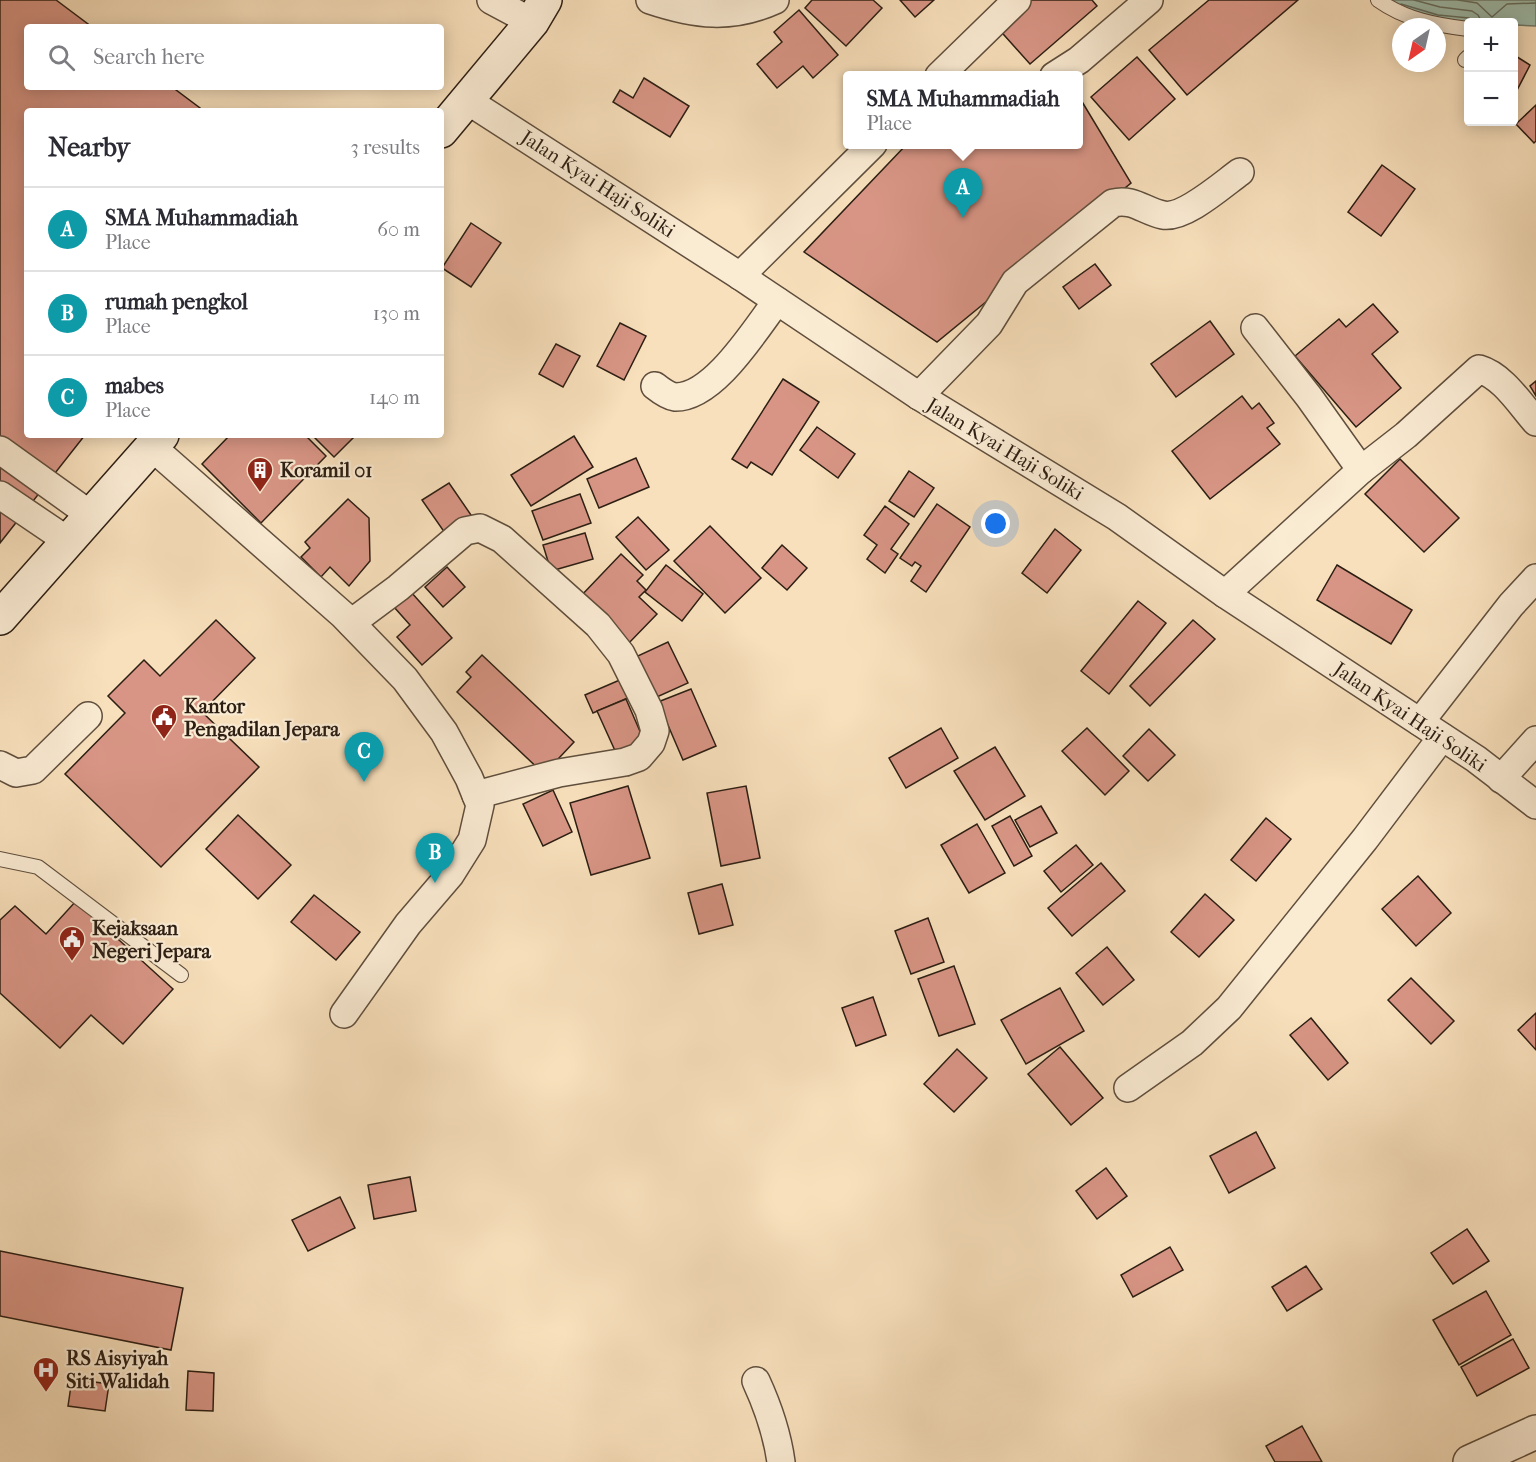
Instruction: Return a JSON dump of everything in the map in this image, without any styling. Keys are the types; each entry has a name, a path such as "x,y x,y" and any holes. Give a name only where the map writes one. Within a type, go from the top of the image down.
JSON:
{"main road":[{"path":"444,127 468,101 538,11"},
{"path":"0,618 157,441"},
{"path":"1470,1462 1536,1432"}],"street":[{"path":"491,0 538,11"},
{"path":"650,0 683,11 706,15 744,12 775,0"},
{"path":"952,71 1017,0"},
{"path":"1061,71 1079,60 1149,0"},
{"name":"Jalan Kyai Haji Soliki","path":"468,101 740,276 918,396 1117,517 1225,594 1442,737 1536,805"},
{"path":"740,276 868,149"},
{"path":"918,396 989,324 1015,282 1113,203 1125,200 1163,215 1179,215 1240,172"},
{"path":"655,387 674,397 689,394 706,385 728,365 777,301"},
{"path":"1255,328 1310,398 1361,470"},
{"path":"1225,594 1361,470 1406,435 1479,369 1488,372 1500,382 1536,422"},
{"path":"157,441 351,623 405,679 444,732 480,806 472,840 450,875 408,924 344,1014"},
{"path":"0,450 92,516"},
{"path":"0,495 68,541"},
{"path":"351,623 398,588 465,531 480,528 502,539 598,625 621,654 649,710 655,731 651,743 639,757 625,762 559,773 476,795"},
{"path":"1420,722 1511,605 1536,578"},
{"path":"0,765 16,773 33,770 88,716"},
{"path":"1128,1088 1192,1043 1228,1008 1365,839 1442,737"},
{"path":"1502,779 1536,740"},
{"path":"756,1381 779,1443 781,1462"}],"lane":[{"path":"1378,0 1413,19 1433,25 1464,29"},
{"path":"0,858 38,867 181,975"}],"water":[{"path":"1383,0 1536,0 1536,26 1518,25 1518,18 1464,18 1464,22 1446,21 1446,18 1429,18"}],"building":[{"path":"0,0 56,0 88,24 24,24 24,90 176,90 200,108 24,108 24,438 83,438 0,543"},
{"path":"812,0 873,0 882,8 846,46 805,8"},
{"path":"900,0 934,0 915,17"},
{"path":"1025,0 1092,0 1097,6 1030,64 996,26"},
{"path":"1209,0 1298,0 1187,95 1149,50"},
{"path":"799,10 838,55 813,78 803,66 777,88 757,64 782,42 774,32"},
{"path":"1137,57 1175,99 1129,140 1091,97"},
{"path":"1518,58 1530,65 1518,88"},
{"path":"644,78 689,106 670,137 613,102 620,90 633,98"},
{"path":"1083,103 1131,183 937,342 804,252 902,149 1083,149"},
{"path":"1536,105 1536,141 1534,143 1518,126 1518,122"},
{"path":"1382,165 1415,189 1381,236 1348,212"},
{"path":"471,223 501,243 471,287 444,269 444,265"},
{"path":"1095,264 1111,285 1079,309 1063,287"},
{"path":"1373,304 1398,332 1372,354 1401,388 1356,427 1295,356 1339,319 1346,327"},
{"path":"1210,321 1234,354 1176,397 1151,364"},
{"path":"620,323 646,336 624,380 597,366"},
{"path":"556,344 580,356 563,387 539,374"},
{"path":"783,379 819,402 772,475 751,462 747,468 732,459"},
{"path":"1536,381 1536,396 1530,386"},
{"path":"1242,396 1252,409 1259,403 1274,423 1267,428 1280,444 1210,499 1172,451"},
{"path":"817,427 855,454 838,478 800,450"},
{"path":"574,436 593,467 531,506 511,475"},
{"name":"Koramil 01","path":"227,438 308,438 326,456 261,523 202,464"},
{"path":"315,438 353,438 334,457"},
{"path":"636,458 649,487 599,508 587,479"},
{"path":"1400,459 1459,518 1424,552 1365,494"},
{"path":"909,471 934,488 914,517 889,501"},
{"path":"449,483 471,515 445,533 422,500"},
{"path":"580,494 591,523 543,540 532,511"},
{"path":"348,499 369,518 370,561 349,586 330,567 321,577 301,557 310,548 305,542"},
{"path":"937,504 970,527 926,592 911,581 921,566 915,562 912,566 900,558"},
{"path":"885,506 909,524 891,549 898,554 885,573 867,559 877,545 864,535"},
{"path":"638,517 669,550 646,570 616,537"},
{"path":"710,526 761,578 725,613 674,561"},
{"path":"1055,529 1081,550 1047,593 1022,573"},
{"path":"585,533 593,559 551,571 543,545"},
{"path":"782,545 807,568 787,590 762,568"},
{"path":"621,554 643,575 637,581 646,590 639,597 657,614 627,645 579,598"},
{"path":"666,565 703,594 682,621 645,592"},
{"path":"1337,565 1412,610 1391,644 1317,600"},
{"path":"447,567 465,587 443,607 425,587"},
{"path":"411,592 452,638 422,665 397,637 410,625 394,607"},
{"path":"1138,601 1166,623 1109,694 1081,671"},
{"name":"Kantor Pengadilan Jepara","path":"216,620 255,658 202,712 259,767 161,867 65,774 125,713 108,696 144,660 160,676"},
{"path":"1193,620 1215,639 1150,706 1130,686"},
{"path":"668,642 688,683 648,701 629,660"},
{"path":"482,655 574,742 544,774 457,692 471,677 466,672"},
{"path":"629,676 637,694 593,713 585,695"},
{"path":"691,689 716,746 683,760 658,702"},
{"path":"626,699 645,743 617,755 597,711"},
{"path":"941,728 958,758 906,788 889,758"},
{"path":"1087,728 1129,771 1105,795 1062,751"},
{"path":"1149,729 1175,755 1148,781 1123,756"},
{"path":"995,747 1025,796 985,820 954,771"},
{"path":"628,786 650,858 591,875 570,803"},
{"path":"746,786 760,858 721,866 707,793"},
{"path":"553,790 572,832 543,846 523,804"},
{"path":"1041,806 1057,833 1030,847 1015,820"},
{"path":"238,815 291,865 258,899 206,849"},
{"path":"1010,816 1032,856 1014,866 992,826"},
{"path":"1266,818 1291,839 1256,881 1231,860"},
{"path":"977,824 1005,873 969,893 941,845"},
{"path":"1076,845 1093,865 1061,892 1044,871"},
{"path":"1101,863 1125,891 1072,936 1048,908"},
{"path":"1418,876 1451,913 1416,946 1382,909"},
{"path":"722,884 733,925 699,934 688,893"},
{"path":"1205,894 1234,920 1199,957 1171,932"},
{"path":"314,895 360,932 336,960 291,922"},
{"name":"Kejaksaan Negeri Jepara","path":"76,901 173,989 123,1044 91,1015 60,1048 0,993 0,920 15,906 46,934"},
{"path":"928,918 944,962 911,974 895,931"},
{"path":"1107,947 1134,980 1103,1005 1076,973"},
{"path":"954,966 975,1024 939,1036 918,979"},
{"path":"1411,978 1454,1021 1431,1044 1388,1000"},
{"path":"1060,988 1084,1031 1026,1064 1001,1020"},
{"path":"873,997 886,1035 856,1046 842,1008"},
{"path":"1536,1013 1536,1050 1518,1030"},
{"path":"1311,1018 1348,1063 1328,1080 1290,1035"},
{"path":"1060,1047 1103,1098 1071,1125 1028,1074"},
{"path":"957,1049 987,1078 954,1112 924,1084"},
{"path":"1256,1132 1275,1168 1229,1193 1210,1156"},
{"path":"1106,1168 1127,1196 1097,1219 1076,1191"},
{"path":"410,1177 416,1211 374,1219 368,1185"},
{"path":"340,1197 355,1228 308,1251 292,1220"},
{"path":"1467,1229 1489,1261 1453,1284 1431,1253"},
{"path":"1170,1247 1183,1270 1133,1297 1121,1275"},
{"path":"0,1251 183,1288 171,1350 0,1316"},
{"path":"1306,1266 1322,1289 1287,1311 1272,1287"},
{"path":"1486,1291 1511,1335 1459,1365 1433,1320"},
{"path":"1513,1339 1529,1368 1477,1396 1461,1367"},
{"path":"188,1371 214,1373 213,1411 186,1410"},
{"path":"72,1379 109,1384 105,1411 68,1406"},
{"path":"1302,1426 1322,1462 1275,1462 1266,1446"}],"place":[{"name":"SMA Muhammadiah","path":"963,218"},
{"name":"Koramil 01","path":"260,493"},
{"name":"Kantor Pengadilan Jepara","path":"164,740"},
{"name":"mabes","path":"364,782"},
{"name":"rumah pengkol","path":"435,883"},
{"name":"Kejaksaan Negeri Jepara","path":"72,962"},
{"name":"RS Aisyiyah Siti Walidah","path":"46,1393"}]}
